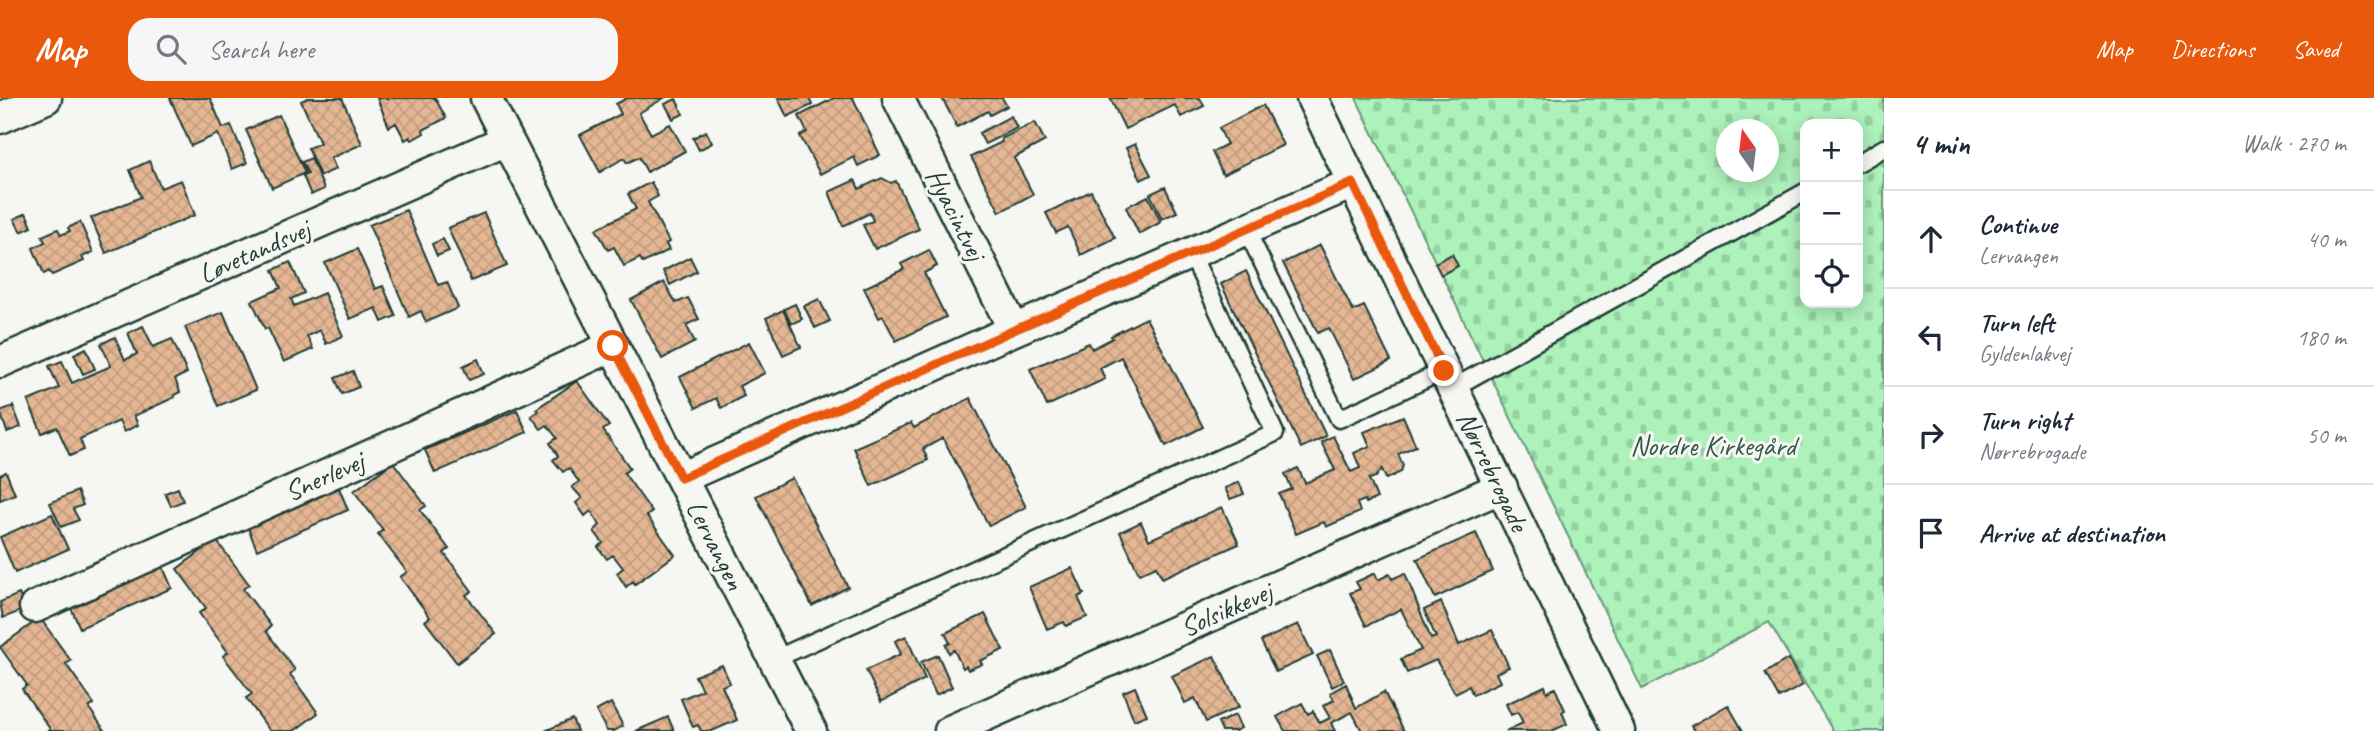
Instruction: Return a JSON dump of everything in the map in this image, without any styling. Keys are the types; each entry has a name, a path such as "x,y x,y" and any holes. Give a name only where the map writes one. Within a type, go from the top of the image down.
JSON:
{"street":[{"path":"0,118 46,98"},
{"name":"Lervangen","path":"486,98 811,731"},
{"name":"Hyacintvej","path":"898,98 1014,330"},
{"name":"Nørrebrogade","path":"1312,98 1619,731"},
{"name":"Løvetandsvej","path":"0,362 507,139"},
{"path":"681,478 1353,183"},
{"name":"Snerlevej","path":"35,607 613,346"},
{"name":"Solsikkevej","path":"950,731 1502,487"}],"lane":[{"path":"1863,160 1884,148"},
{"path":"1246,229 1339,419 1448,380 1800,195"},
{"path":"775,659 1275,433 1191,253"}],"green space":[{"name":"Nordre Kirkegård","path":"1356,98 1884,98 1884,731 1833,731 1769,622 1642,689"}],"building":[{"path":"170,98 210,98 223,128 231,125 247,163 232,169 218,134 191,146"},
{"path":"308,98 342,98 362,144 331,158 336,169 320,176 308,148 320,143 301,101"},
{"path":"377,98 435,98 446,118 423,130 424,133 412,140 410,137 405,140 396,123 389,127"},
{"path":"627,98 664,98 639,113 651,134 670,124 685,151 647,172 639,157 627,163 624,158 600,172 580,135 621,114 616,104"},
{"path":"778,98 809,98 812,105 787,117"},
{"path":"834,98 853,98 880,155 858,166 854,157 820,174 800,136 807,132 799,116"},
{"path":"942,98 1002,98 1007,106 990,115 988,111 957,127"},
{"path":"1110,98 1200,98 1204,106 1181,117 1175,105 1125,129"},
{"path":"676,99 683,114 673,119 665,104"},
{"path":"1263,105 1283,145 1223,175 1212,152 1227,144 1219,128"},
{"path":"279,115 305,173 272,188 246,130"},
{"path":"1011,116 1017,128 985,144 979,133"},
{"path":"1035,122 1045,141 1014,158 1033,194 1000,212 971,157"},
{"path":"706,131 712,143 699,150 693,138"},
{"path":"1135,144 1151,175 1141,180 1126,148"},
{"path":"311,158 324,189 311,195 303,176 308,174 302,162"},
{"path":"149,161 161,188 181,180 195,215 106,253 91,218 141,197 130,170"},
{"path":"882,178 891,183 896,181 919,229 875,249 863,225 873,221 870,213 843,226 829,192 855,180 859,189"},
{"path":"651,182 658,196 648,202 669,242 666,244 669,250 643,263 640,258 624,266 614,247 608,250 596,229 636,209 628,194"},
{"path":"1165,187 1177,212 1162,219 1150,194"},
{"path":"1091,191 1115,238 1081,255 1068,227 1056,233 1046,213"},
{"path":"1148,196 1161,222 1139,234 1126,207"},
{"path":"406,210 438,285 447,282 458,308 426,322 421,311 409,317 369,225"},
{"path":"26,213 32,227 21,232 14,219"},
{"path":"484,213 507,266 471,281 448,228"},
{"path":"80,222 93,252 82,257 84,261 52,275 49,271 44,274 33,248 45,242 42,236 58,229 61,235"},
{"path":"443,239 449,251 437,256 432,244"},
{"path":"1320,245 1353,311 1364,306 1391,361 1354,379 1329,328 1318,333 1283,263"},
{"path":"357,249 375,289 383,286 396,316 382,322 376,308 350,319 325,263"},
{"path":"929,250 937,266 924,273 946,317 896,341 883,316 879,318 864,288 904,269 901,264"},
{"path":"1452,254 1458,266 1441,275 1435,263"},
{"path":"690,257 697,271 670,285 663,271"},
{"path":"290,262 304,293 291,299 294,306 324,293 343,336 326,344 320,330 307,336 313,349 284,362 252,301 281,288 273,270"},
{"path":"1246,271 1326,436 1301,448 1221,284"},
{"path":"664,282 676,303 688,298 699,319 686,325 695,342 662,359 631,300"},
{"path":"819,299 830,321 815,328 804,306"},
{"path":"795,304 802,319 791,324 784,309"},
{"path":"783,310 801,347 783,355 766,318"},
{"path":"223,312 256,390 218,406 185,327"},
{"path":"1146,318 1203,427 1166,446 1121,357 1100,368 1105,379 1047,406 1030,369 1089,343 1092,349"},
{"path":"143,326 153,347 172,339 187,373 175,379 180,392 174,395 175,397 134,416 138,425 124,432 119,421 80,439 84,450 70,456 57,427 42,433 28,401 59,388 49,366 62,361 72,383 111,366 101,344 115,337 125,360 137,354 128,333"},
{"path":"749,342 765,373 739,386 744,396 721,408 716,398 696,408 680,377"},
{"path":"86,348 95,369 83,374 74,354"},
{"path":"478,359 484,374 469,380 463,366"},
{"path":"353,371 359,387 342,394 335,378"},
{"path":"577,381 609,426 603,430 630,468 624,473 652,512 647,516 675,555 635,584 633,581 626,587 617,573 623,568 613,555 607,559 598,547 603,543 594,531 600,525 591,511 585,516 576,503 582,498 572,487 579,482 569,468 563,472 553,460 558,456 550,443 557,438 547,425 541,429 531,416 538,411 536,409"},
{"path":"970,398 1026,507 989,526 943,438 923,449 928,460 871,486 854,448 911,423 914,428"},
{"path":"13,406 21,427 7,432 0,411"},
{"path":"517,410 527,432 435,473 425,450"},
{"path":"1403,416 1416,446 1398,454 1403,465 1401,472 1386,479 1382,469 1376,477 1369,479 1377,498 1366,503 1365,500 1357,503 1360,512 1326,527 1324,522 1296,534 1279,494 1292,489 1285,474 1298,468 1305,483 1335,470 1321,442 1333,436 1351,472 1360,468 1354,453 1370,446 1364,432"},
{"path":"393,462 426,506 420,510 449,549 444,553 472,591 466,595 496,634 457,663 425,621 430,617 400,577 407,572 378,534 383,530 354,491"},
{"path":"6,472 15,494 0,500 0,475"},
{"path":"792,478 848,587 812,606 756,496"},
{"path":"1239,482 1244,494 1230,499 1225,488"},
{"path":"178,488 183,501 171,506 165,493"},
{"path":"339,488 348,510 257,550 248,528"},
{"path":"77,491 83,505 73,509 79,520 61,527 50,503"},
{"path":"1222,507 1239,544 1162,578 1156,566 1139,574 1120,532 1141,522 1149,540"},
{"path":"52,514 68,549 15,573 0,537"},
{"path":"1476,533 1493,571 1435,598 1417,559"},
{"path":"216,540 249,584 243,589 271,626 266,631 295,670 290,674 318,713 294,731 270,731 246,698 252,694 223,656 228,652 199,613 206,608 177,569"},
{"path":"162,565 172,588 80,628 70,606"},
{"path":"1072,568 1084,594 1078,597 1087,617 1066,626 1064,622 1047,629 1029,587"},
{"path":"1375,573 1378,580 1390,574 1392,579 1405,573 1431,639 1436,637 1424,610 1441,602 1459,645 1492,630 1509,667 1496,673 1500,682 1473,695 1469,686 1455,693 1436,660 1407,673 1401,659 1421,650 1401,609 1366,626 1350,593 1360,589 1356,582"},
{"path":"19,594 26,609 3,618 0,602"},
{"path":"985,614 1003,650 968,670 966,666 963,668 954,650 949,653 946,645 950,643 945,633"},
{"path":"40,618 71,661 66,664 94,704 89,708 105,731 48,731 50,729 22,689 27,685 0,647"},
{"path":"1298,624 1313,655 1276,672 1261,641"},
{"path":"906,636 925,679 881,702 866,670 901,654 895,641"},
{"path":"1330,650 1344,681 1332,687 1317,656"},
{"path":"938,655 952,687 936,695 921,662"},
{"path":"1214,656 1239,707 1206,722 1195,698 1185,703 1172,676"},
{"path":"1788,659 1803,685 1779,698 1765,673"},
{"path":"722,665 730,683 722,686 737,720 712,731 701,731 698,725 693,727 681,699 702,690 695,676"},
{"path":"1346,684 1356,708 1384,692 1404,731 1362,731 1352,712 1331,723 1335,731 1285,731 1277,717 1302,703 1308,714 1313,711 1320,723 1330,718 1323,706 1334,700 1330,693"},
{"path":"1545,686 1547,692 1555,688 1565,710 1562,712 1567,724 1552,731 1506,731 1523,723 1518,712 1511,715 1506,704"},
{"path":"1135,687 1147,715 1134,720 1123,692"},
{"path":"611,703 623,726 607,731 596,711"},
{"path":"1728,705 1743,731 1694,731 1691,726"},
{"path":"1235,715 1241,728 1222,731 1218,723"},
{"path":"668,717 674,731 636,731"},
{"path":"572,719 577,731 545,731"}],"route":[{"path":"613,346 681,478 1353,183 1444,371"}]}
